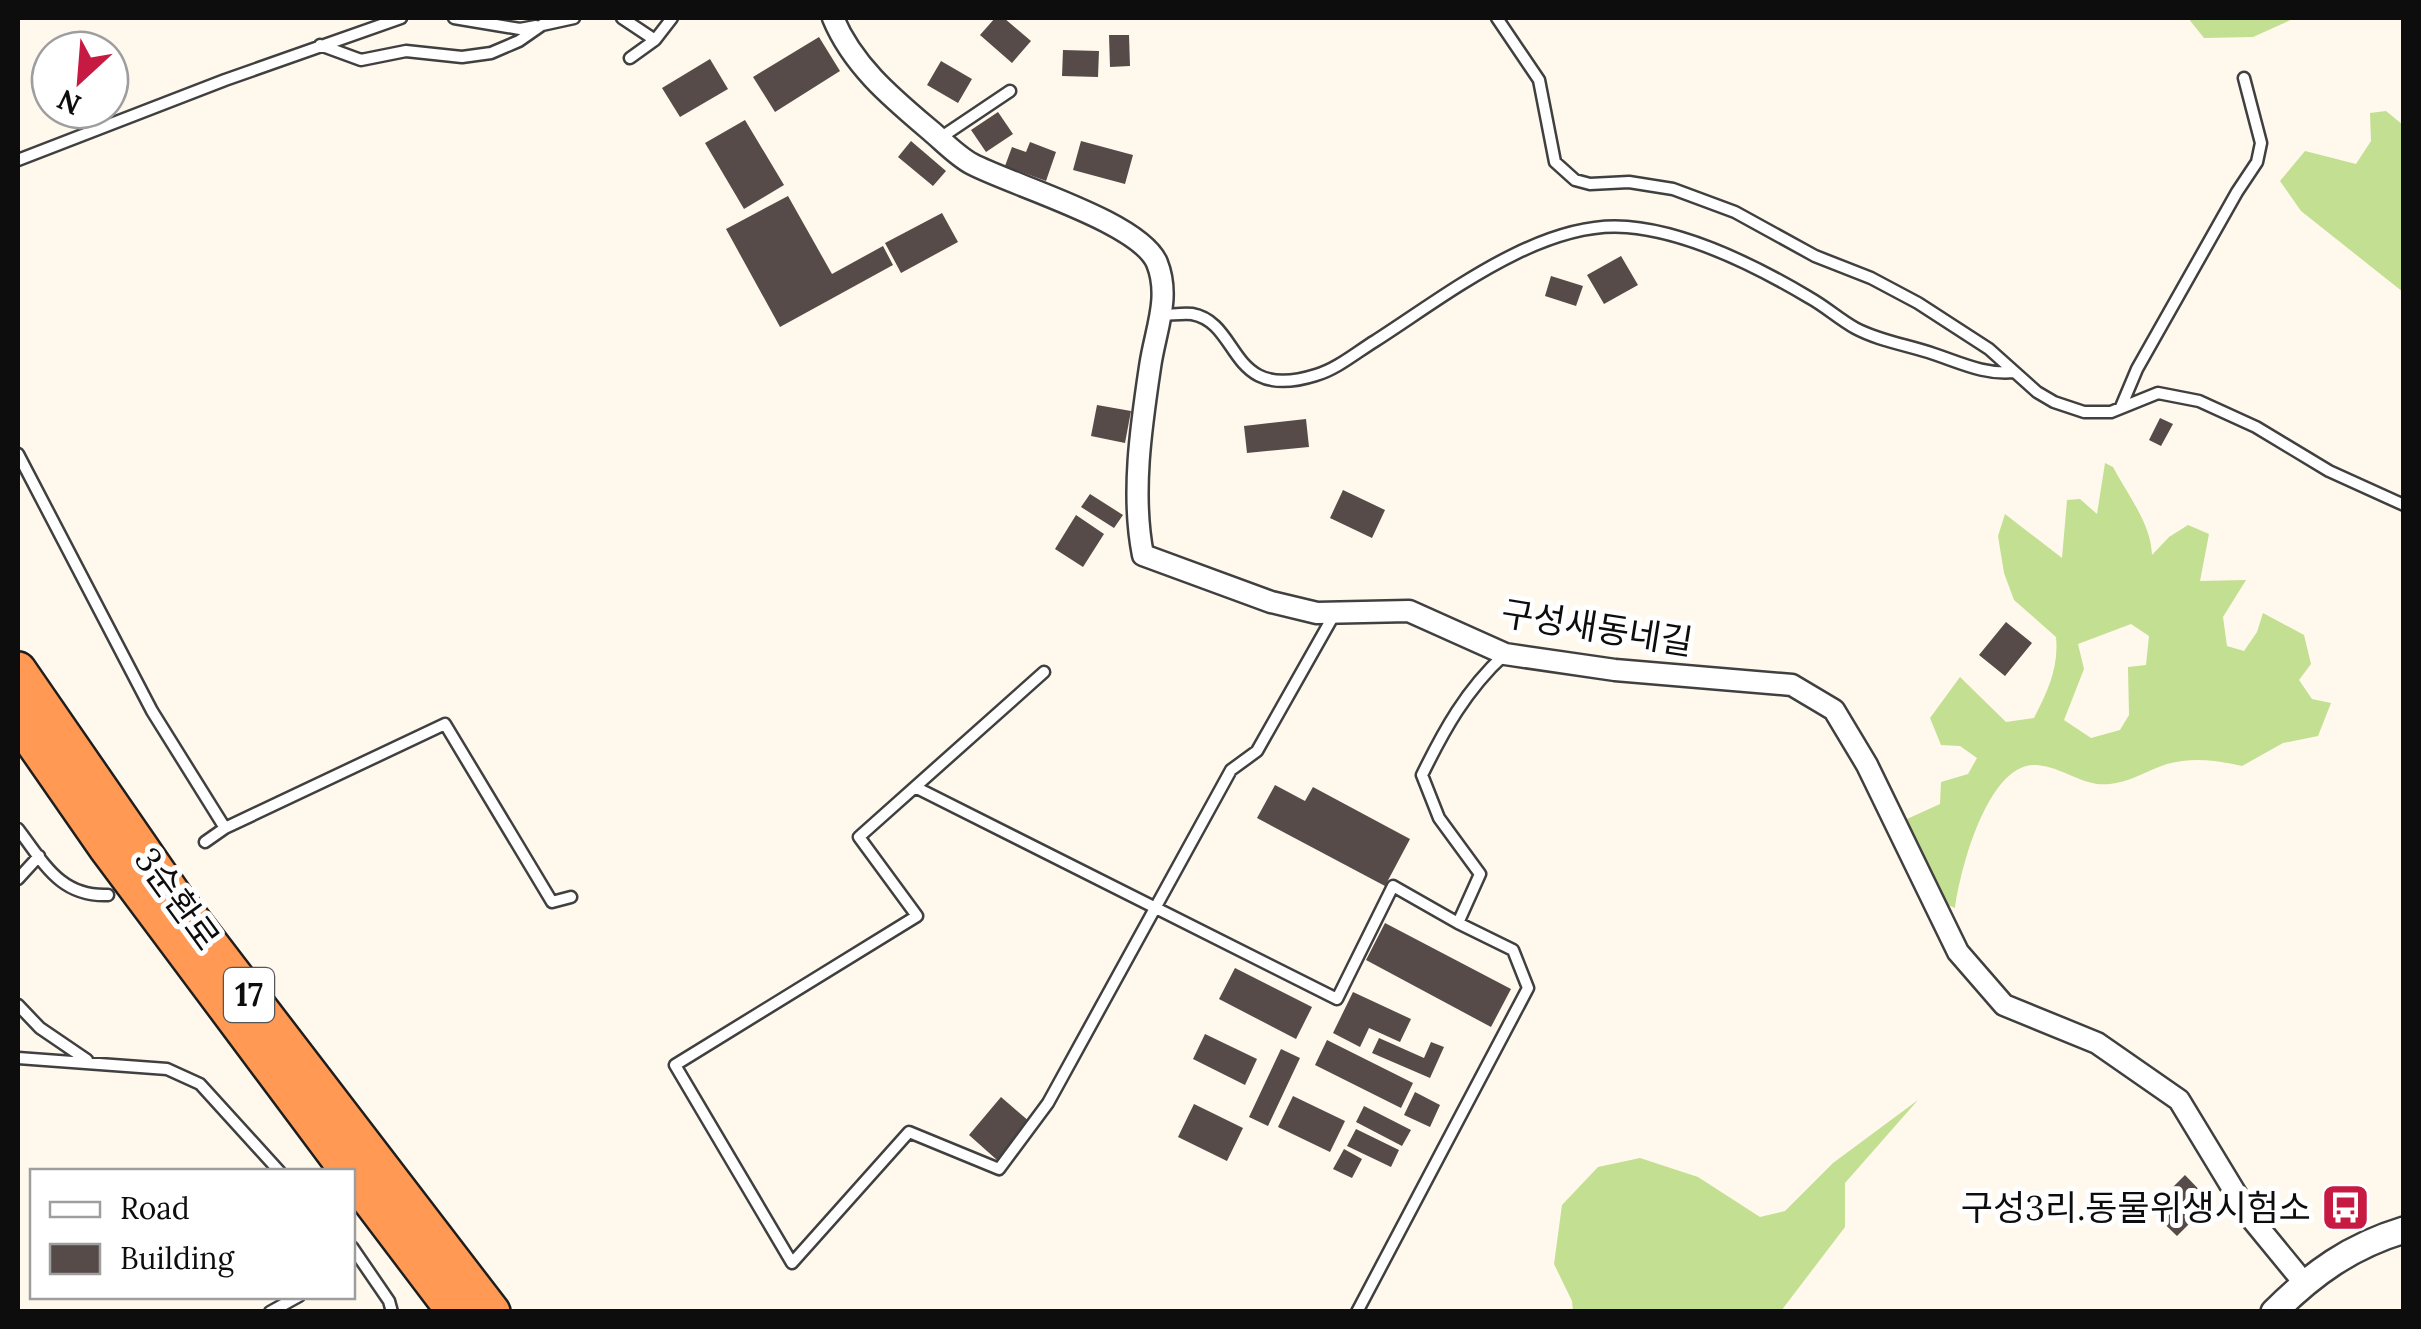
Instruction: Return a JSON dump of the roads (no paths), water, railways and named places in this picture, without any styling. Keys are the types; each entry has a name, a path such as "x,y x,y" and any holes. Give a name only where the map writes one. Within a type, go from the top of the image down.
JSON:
{"highway":[{"name":"3순환로","path":"18,671 178,902 492,1312"},
{"name":"3순환로","path":"18,721 347,1169"},
{"name":"3순환로","path":"355,1179 455,1312"}],"street":[{"name":"구성새동네길","path":"833,18 842,38 879,87 968,162 1119,226 1156,260 1164,304 1150,364 1139,473 1137,524 1143,555 1271,602 1317,612 1409,611 1505,654 1614,670 1792,684 1834,710 1867,765 1958,952 2004,1005 2097,1043 2179,1100 2250,1218 2305,1284"},
{"path":"2274,1312 2323,1268 2366,1242 2404,1230"}],"lane":[{"path":"18,160 401,18"},
{"path":"454,18 520,28 574,18"},
{"path":"622,18 655,40"},
{"path":"630,58 655,40 672,18"},
{"path":"1497,18 1539,80 1555,162 1566,174 1590,184 1629,182 1673,189 1735,212 1814,256 1871,278 1918,303 1989,348 2054,402 2084,412 2112,412 2158,394 2199,401 2270,434 2329,471 2404,505"},
{"path":"320,45 361,60 406,51 462,57 490,53 542,26"},
{"path":"2120,408 2138,369 2257,162 2260,143 2244,78"},
{"path":"940,138 1010,91"},
{"path":"1161,315 1193,314 1209,322 1246,370 1270,380 1317,375 1472,276 1532,246 1580,231 1626,226 1689,242 1750,265 1855,328 1883,339 1994,374 2014,372"},
{"path":"18,454 152,711 225,828"},
{"path":"1044,672 859,837 917,916 675,1065 792,1263 908,1132 999,1168 1048,1103 1231,770 1257,752 1335,612"},
{"path":"1458,923 1480,874 1439,818 1422,776 1448,722 1478,679 1505,654"},
{"path":"205,842 225,828 445,724 552,902 571,896"},
{"path":"915,787 1337,999 1394,886 1513,950 1528,988 1357,1312"},
{"path":"18,829 71,890 108,896"},
{"path":"18,880 38,856"},
{"path":"18,1005 40,1028 88,1061"},
{"path":"18,1058 167,1069 200,1084 277,1169"},
{"path":"358,1266 389,1301 392,1312"},
{"path":"270,1312 294,1299"}],"place":[{"name":"구성3리.동물위생시험소","path":"2346,1208"}]}
